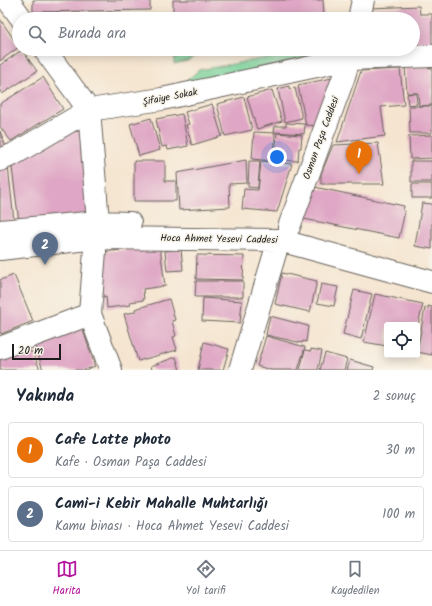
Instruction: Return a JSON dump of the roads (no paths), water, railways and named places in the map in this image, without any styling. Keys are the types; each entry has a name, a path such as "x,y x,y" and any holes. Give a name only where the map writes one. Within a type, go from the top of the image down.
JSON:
{"street":[{"path":"8,0 17,12"},
{"path":"360,12 363,0"},
{"path":"49,56 89,110 97,230 90,314 111,370"},
{"name":"Şifaiye Sokak","path":"0,160 14,154 89,110 162,99 342,56"},
{"name":"Osman Paşa Caddesi","path":"240,370 284,233 349,56"},
{"name":"Şifaiye Sokak","path":"420,56 432,56"},
{"name":"Hoca Ahmet Yesevi Caddesi","path":"0,249 97,230"},
{"name":"Hoca Ahmet Yesevi Caddesi","path":"0,231 97,230 284,233 432,267"},
{"name":"Hoca Ahmet Yesevi Caddesi","path":"284,233 432,282"},
{"path":"0,348 90,314"}],"place":[{"name":"Cafe Latte photo","path":"359,174"},
{"name":"Cami-i Kebir Mahalle Muhtarlığı","path":"45,265"}]}
